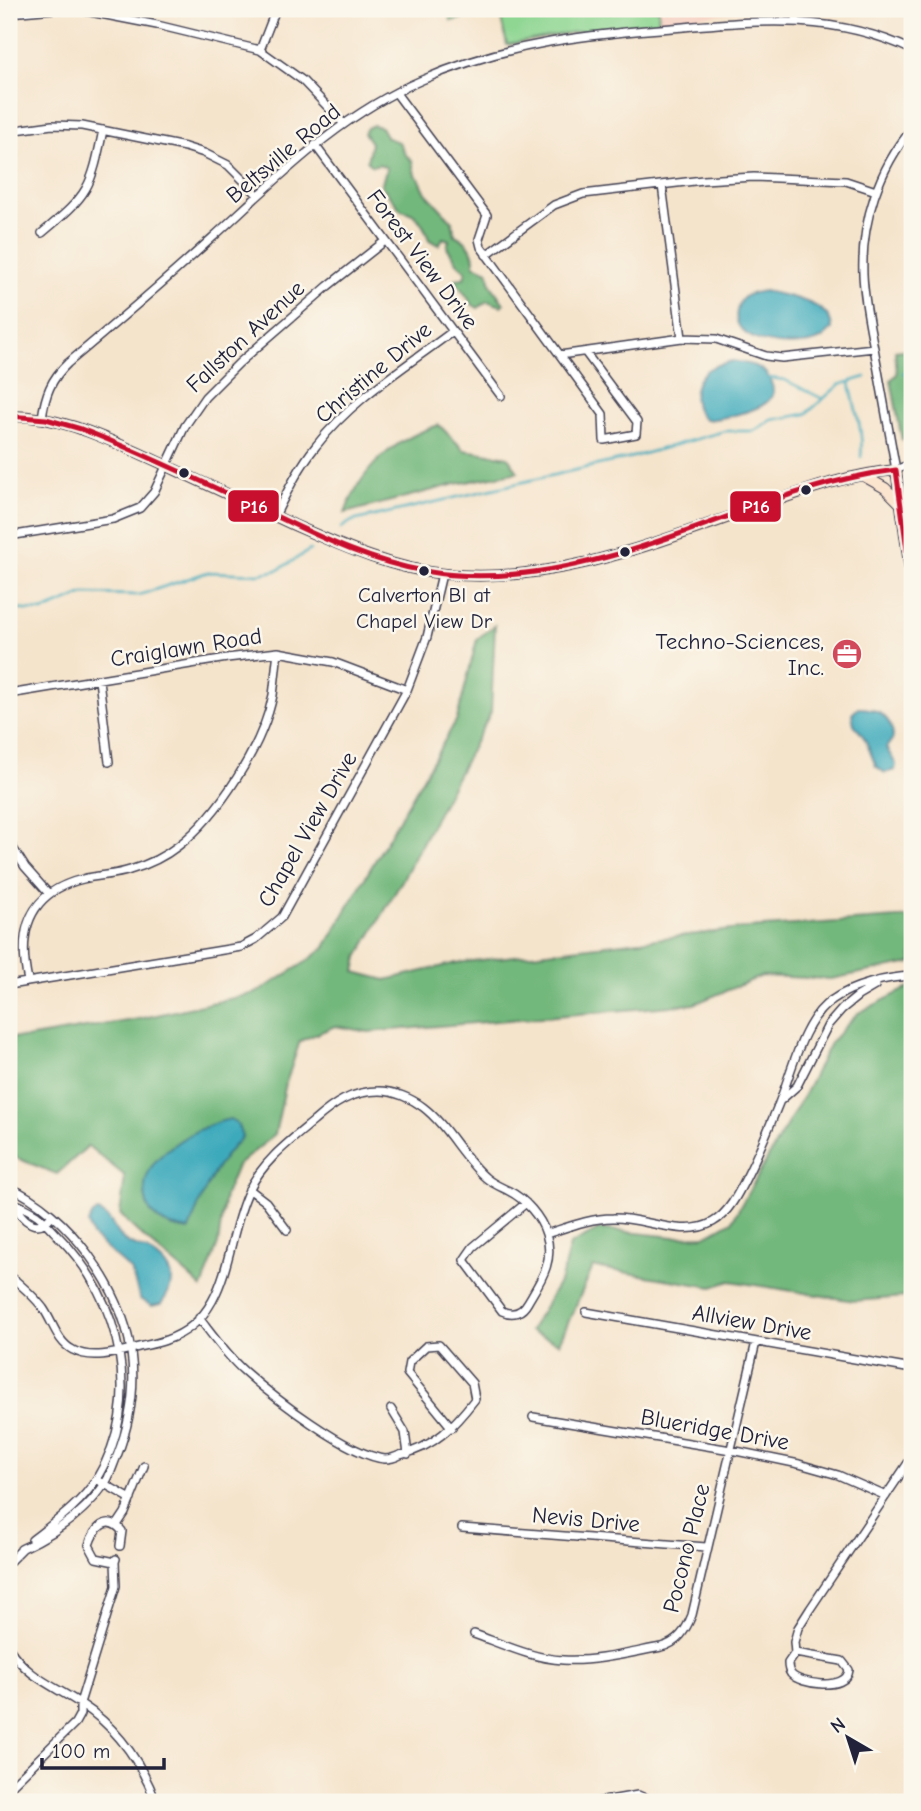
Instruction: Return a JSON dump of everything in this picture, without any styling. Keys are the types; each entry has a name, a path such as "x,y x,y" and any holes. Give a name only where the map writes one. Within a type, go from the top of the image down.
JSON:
{"street":[{"path":"260,50 276,9"},
{"path":"796,21 797,9"},
{"path":"9,13 80,10 240,43 260,50 302,80 344,124"},
{"name":"Beltsville Road","path":"42,418 49,387 59,371 315,145 344,124 420,81 478,59 553,40 754,21 796,21 858,32 912,50"},
{"path":"396,93 487,215 479,239 486,255 604,414 604,440 636,434 637,422 585,352"},
{"path":"9,131 65,124 167,142 204,153 228,165 258,195"},
{"path":"912,129 893,156 876,191 864,238 862,272 896,470 912,586"},
{"path":"42,233 71,209 87,190 94,172 103,130"},
{"name":"Forest View Drive","path":"315,145 501,396"},
{"path":"486,255 564,200 583,194 734,177 846,181 876,191"},
{"path":"662,185 682,338"},
{"name":"Fallston Avenue","path":"9,536 113,519 133,513 148,500 185,426 205,397 239,363 385,241"},
{"name":"Christine Drive","path":"275,516 300,468 328,432 356,405 453,331"},
{"path":"560,355 682,338 716,339 766,356 782,358 874,348"},
{"path":"9,416 42,418 93,433 358,552 442,574 504,576 562,569 592,562 812,488 862,475 912,469"},
{"path":"896,470 912,463"},
{"path":"862,475 885,488 901,504"},
{"name":"Chapel View Drive","path":"9,985 232,949 257,939 282,917 407,690 427,637 442,574"},
{"path":"28,981 23,959 25,928 37,907 49,894 69,883 128,871 147,864 179,845 209,817 225,797 267,714 273,695 278,652"},
{"name":"Craiglawn Road","path":"9,694 278,652 334,662 407,690"},
{"path":"99,680 109,762"},
{"path":"9,842 25,867 49,894"},
{"path":"546,1234 600,1218 618,1217 684,1228 713,1222 727,1210 738,1194 780,1102 800,1044 830,1001 851,989 912,976"},
{"path":"780,1102 797,1086 828,1025 842,1009 858,996 887,980"},
{"path":"817,1018 828,1025"},
{"path":"9,1275 32,1294 61,1341 70,1349 89,1354 120,1352 168,1340 199,1318 215,1298 223,1278 239,1214 249,1189 277,1152 329,1108 352,1095 378,1091 395,1093 422,1106 485,1177 512,1192 526,1203 537,1216 546,1234 550,1259 526,1306 516,1314 502,1311 464,1260 473,1247 526,1203"},
{"path":"9,1187 52,1215 97,1265 110,1290 131,1349 132,1374 127,1431 105,1484 69,1523 21,1549"},
{"path":"249,1189 266,1202 287,1230"},
{"path":"20,1192 11,1201 19,1213 34,1224 46,1224 52,1215"},
{"path":"9,1562 21,1549 62,1517 97,1479 114,1441 122,1406 123,1374 120,1352 107,1310 85,1268 46,1224"},
{"name":"Allview Drive","path":"586,1312 912,1369"},
{"path":"199,1318 246,1372 300,1414 354,1449 386,1459 422,1450 452,1428 475,1399 476,1392 472,1383 439,1345 426,1346 409,1362 407,1373 452,1428"},
{"name":"Pocono Place","path":"474,1634 565,1660 597,1658 668,1645 686,1629 692,1615 755,1342"},
{"path":"391,1409 405,1432 408,1454"},
{"name":"Blueridge Drive","path":"533,1416 818,1468 887,1496"},
{"path":"795,1653 837,1659 847,1666 849,1675 844,1682 837,1684 799,1679 789,1671 788,1663 795,1653 794,1642 798,1628 912,1457"},
{"path":"117,1525 144,1466"},
{"path":"97,1479 131,1499"},
{"path":"9,1788 75,1724 80,1714 80,1703 116,1586 116,1560 96,1558 89,1545 93,1532 106,1522 117,1525 122,1531 120,1546"},
{"name":"Nevis Drive","path":"462,1528 706,1548"},
{"path":"9,1648 26,1670 37,1679 80,1703 121,1737 138,1762 156,1802"},
{"path":"598,1802 638,1795 653,1802"}],"shaded area":[{"path":"659,9 758,9 658,22"}],"green space":[{"path":"447,9 659,9 658,22 574,32 507,45 499,10 451,21"},
{"path":"373,125 381,127 387,138 399,142 412,161 415,175 426,193 452,221 455,235 470,247 474,265 488,271 491,285 504,304 502,306 487,301 478,308 473,305 454,279 464,278 466,271 447,247 449,240 443,238 439,245 429,240 419,220 401,210 381,185 387,168 379,164 372,166 367,161 371,143 364,133"},
{"path":"912,349 912,440 902,440 891,380 897,374 895,351"},
{"path":"439,425 464,450 508,457 518,472 456,484 345,513 360,482 381,457 407,439"},
{"path":"495,625 491,712 403,879 358,957 355,972 386,980 456,963 748,928 912,917 912,963 831,979 762,976 694,1004 369,1032 335,1026 300,1041 286,1083 275,1134 237,1166 225,1195 218,1244 202,1288 139,1234 120,1214 125,1176 88,1146 57,1174 9,1155 9,1037 26,1038 139,1019 256,993 325,947 457,719 477,639"},
{"path":"912,986 912,1299 905,1297 854,1301 730,1281 712,1287 593,1267 559,1343 530,1331 561,1279 570,1245 600,1229 674,1237 705,1236 732,1221 806,1091 830,1043 858,1013"}],"water":[{"path":"764,291 816,306 830,320 832,329 819,340 795,345 765,342 752,337 742,330 737,320 738,307 745,297"},
{"path":"732,361 762,369 770,378 773,393 764,404 749,411 705,420 695,405 698,380 708,369"},
{"path":"858,708 871,709 887,719 893,738 886,748 896,764 895,770 885,773 876,766 865,739 854,724 852,714"},
{"path":"230,1119 237,1123 242,1137 216,1169 189,1230 158,1220 146,1201 148,1172 162,1154 189,1135"},
{"path":"98,1212 109,1220 126,1241 148,1251 163,1262 171,1281 167,1296 161,1304 152,1306 140,1299 131,1270 92,1236 88,1223 93,1214"}],"waterway":[{"path":"903,373 912,371"},
{"path":"341,528 352,521 629,458 725,431 754,431 771,420 806,414 839,385 866,377"},
{"path":"770,378 785,380 823,399"},
{"path":"850,382 860,427 861,457"},
{"path":"9,609 43,611 84,594 139,595 208,572 259,574 278,570 310,550"}],"transit line":[{"name":"P16","path":"9,416 46,419 81,429 368,556 424,571 470,576 516,574 585,563 822,485 896,470 912,586"}],"place":[{"name":"Calverton Bl at Chapel View Dr","path":"424,571"},
{"name":"Techno-Sciences, Inc.","path":"847,654"}]}
